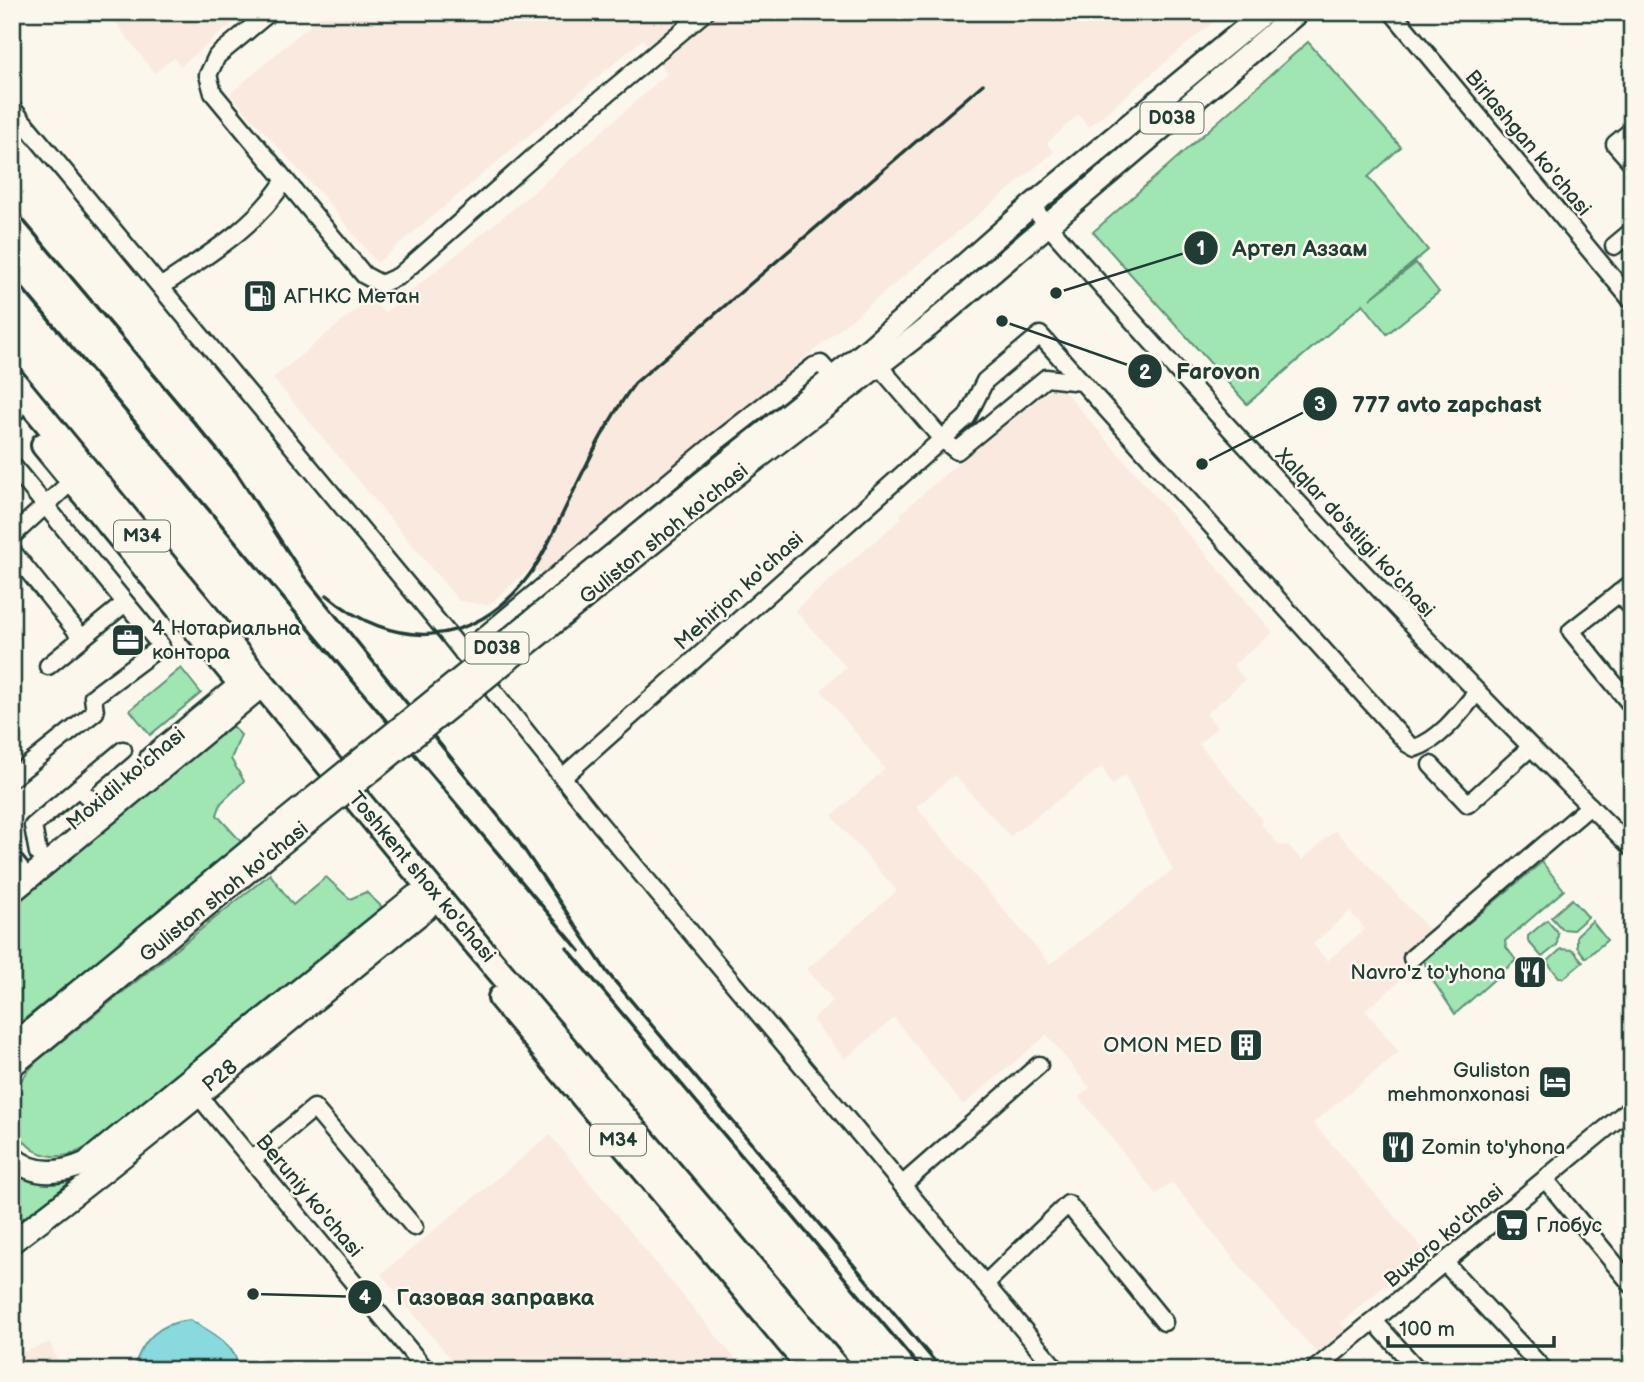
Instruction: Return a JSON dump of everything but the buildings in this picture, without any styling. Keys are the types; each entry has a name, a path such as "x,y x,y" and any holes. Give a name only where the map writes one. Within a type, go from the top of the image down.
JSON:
{"highway":[{"name":"Toshkent shox ko'chasi","path":"12,380 63,453 252,684 420,902 838,1370"},
{"name":"Toshkent shox ko'chasi","path":"14,411 63,453 73,480 476,944 812,1370"}],"main road":[{"name":"Guliston shoh ko'chasi","path":"12,1073 17,1051 731,469 1031,206 1265,12"},
{"name":"Guliston shoh ko'chasi","path":"731,469 879,366 1298,12"},
{"name":"Moxidil ko'chasi","path":"15,867 38,853 96,804 252,684"},
{"path":"12,892 252,684"},
{"name":"Р28","path":"12,1242 136,1149 192,1088 420,902"},
{"path":"12,1157 35,1171 70,1170 86,1163 192,1088"}],"street":[{"path":"270,12 217,56 208,75 213,93 364,275 380,284 399,276 571,124 705,12"},
{"name":"Birlashgan ko'chasi","path":"1392,12 1632,301"},
{"path":"12,108 162,286 538,748 564,776 599,823 1057,1370"},
{"path":"1632,130 1615,144 1632,163"},
{"path":"162,286 246,228 270,204 285,180"},
{"name":"Xalqlar do'stligi ko'chasi","path":"1031,206 1249,452 1477,692 1632,848"},
{"path":"1614,246 1632,231"},
{"name":"Mehirjon ko'chasi","path":"564,776 967,417 985,381 1040,335 1082,382"},
{"path":"463,653 714,444 804,374 821,364 830,374 827,383"},
{"path":"879,366 941,438 957,451 1046,378 1082,382 1408,744 1415,748 1426,744 1454,720 1477,692"},
{"path":"12,465 161,646 93,698 95,712 12,778"},
{"path":"12,536 47,508 73,480"},
{"path":"12,551 82,638"},
{"path":"1632,608 1625,588 1571,631 1632,706"},
{"path":"48,666 125,603"},
{"path":"1431,765 1468,804 1531,747"},
{"path":"38,853 33,826 123,750"},
{"path":"78,788 96,804"},
{"path":"1412,958 1590,806"},
{"path":"902,1185 1039,1065"},
{"name":"Beruniy ko'chasi","path":"192,1088 426,1370"},
{"path":"252,1160 314,1108 414,1227"},
{"name":"Buxoro ko'chasi","path":"1314,1370 1630,1112"},
{"path":"1545,1179 1632,1285"},
{"path":"985,1284 1068,1204 1164,1322"},
{"path":"1446,1263 1544,1370"},
{"path":"1375,1322 1418,1370"}],"shaded area":[{"path":"108,12 246,12 181,66 174,58 154,73"},
{"path":"325,12 1225,12 1089,127 1078,115 1047,143 1054,152 719,429 721,432 546,579 531,568 488,605 459,601 273,378 371,298 384,313 530,195 667,74 643,39 377,263 328,202 230,94"},
{"path":"1058,384 1273,632 1233,665 1245,680 1206,714 1217,727 1199,744 1263,821 1261,824 1280,846 1288,845 1302,860 1335,830 1430,930 1404,952 1415,969 1365,1010 1399,1052 1313,1123 1425,1251 1341,1323 1346,1330 1317,1353 1250,1279 1172,1182 1156,1194 1079,1097 1090,1088 1047,1035 963,1105 894,1018 845,1059 812,1020 833,1000 807,969 897,891 832,816 885,769 821,690 846,667 795,610 902,518 900,514 951,469","holes":["1102,767 1112,785 1125,775 1173,870 1050,964 916,807 954,775 1010,836","1350,911 1365,929 1327,961 1313,944"]},
{"path":"550,1135 737,1361 726,1370 460,1370 381,1274"},
{"path":"50,1342 61,1370 12,1370 12,1357"}],"green space":[{"path":"1308,42 1401,147 1368,177 1428,250 1370,299 1416,263 1439,292 1387,334 1363,304 1247,404 1093,232"},
{"path":"181,668 201,693 150,735 130,710"},
{"path":"232,726 241,735 231,759 244,781 221,803 217,815 243,844 12,1029 12,903"},
{"path":"1542,862 1564,890 1505,941 1506,947 1516,960 1455,1014 1428,973 1424,960"},
{"path":"270,874 293,905 326,877 350,899 366,892 382,907 88,1146 71,1154 55,1156 40,1153 28,1146 14,1121 13,1105 17,1087 37,1061"},
{"path":"1572,899 1588,917 1573,930 1562,929 1551,917"},
{"path":"1547,920 1558,933 1557,945 1542,957 1528,941 1528,936"},
{"path":"1592,921 1607,940 1586,958 1577,947 1577,935"},
{"path":"1561,949 1573,950 1583,962 1564,978 1559,977 1547,962"},
{"path":"12,1172 43,1182 76,1180 78,1183 12,1234"}],"water":[{"path":"190,1320 228,1346 239,1370 133,1370 141,1350 153,1335 169,1325"}],"railway":[{"path":"327,595 352,613 378,626 405,633 431,634 457,629 482,618 506,601 537,563 596,446 635,383 983,84"},
{"path":"12,207 236,472 303,575 517,839 607,972 942,1370"},
{"path":"12,276 580,951"},
{"path":"567,948 922,1370"}],"place":[{"name":"Артел Аззам","path":"1056,293"},
{"name":"АГНКС Метан","path":"260,296"},
{"name":"Farovon","path":"1002,321"},
{"name":"777 avto zapchast","path":"1202,464"},
{"name":"4 Нотариальна контора","path":"128,640"},
{"name":"Navro'z to'yhona","path":"1530,972"},
{"name":"OMON MED","path":"1246,1045"},
{"name":"Guliston mehmonxonasi","path":"1555,1082"},
{"name":"Zomin to'yhona","path":"1398,1147"},
{"name":"Глобус","path":"1512,1225"},
{"name":"Газовая заправка","path":"253,1294"}]}
